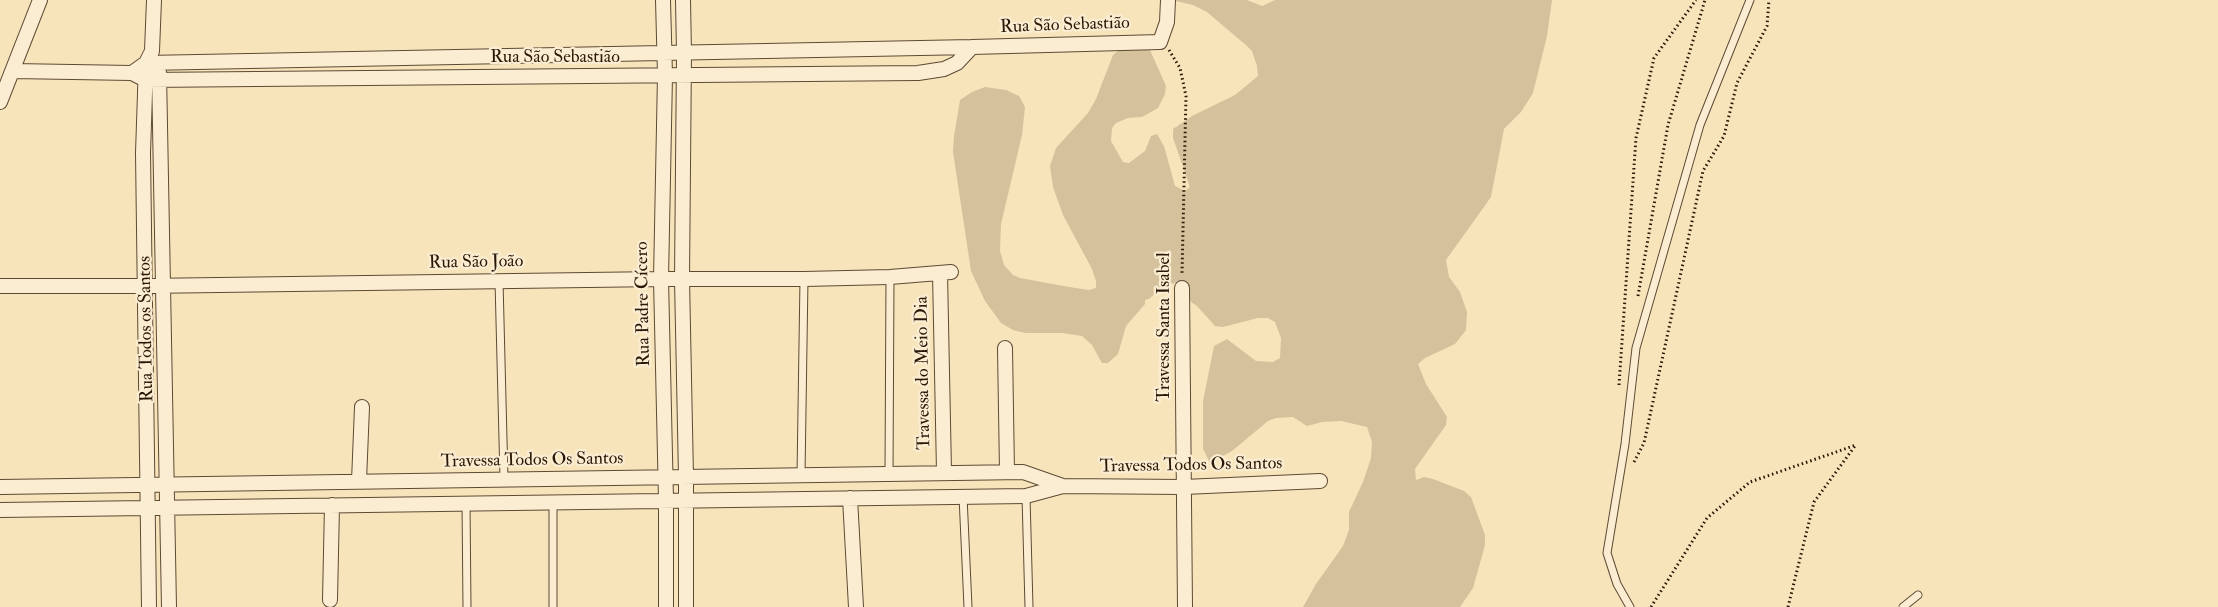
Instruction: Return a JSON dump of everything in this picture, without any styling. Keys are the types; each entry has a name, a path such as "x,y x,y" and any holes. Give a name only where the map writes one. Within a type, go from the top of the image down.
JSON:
{"street":[{"path":"0,102 40,0"},
{"name":"Rua Todos os Santos","path":"154,0 152,59 164,286 169,607"},
{"name":"Rua Padre Cícero","path":"663,0 665,75 661,279 666,477 666,607"},
{"path":"682,0 684,53 682,279 686,607"},
{"path":"1165,46 1167,0"},
{"name":"Rua São Sebastião","path":"152,59 1165,46"},
{"name":"Rua São Sebastião","path":"13,71 132,73 153,80 918,73 944,69 957,63 972,47"},
{"path":"430,57 431,77"},
{"path":"132,73 152,59"},
{"name":"Rua Todos os Santos","path":"149,607 143,153 153,80"},
{"name":"Rua São João","path":"0,286 804,279 946,273"},
{"name":"Travessa do Meio Dia","path":"944,472 946,273"},
{"name":"Travessa Santa Isabel","path":"1182,288 1185,607"},
{"path":"1005,348 1007,472"},
{"path":"359,481 362,407"},
{"name":"Travessa Todos Os Santos","path":"0,487 1023,471 1063,486"},
{"path":"963,472 963,496"},
{"path":"401,481 402,504"},
{"name":"Travessa Todos Os Santos","path":"0,510 1026,496 1063,486 1184,487 1320,481"},
{"path":"849,498 856,607"},
{"path":"330,600 332,505"}],"lane":[{"path":"1630,607 1617,584 1607,553 1636,348 1700,125 1750,0"},
{"path":"890,277 890,474"},
{"path":"801,475 804,279"},
{"path":"500,281 504,479"},
{"path":"963,496 968,607"},
{"path":"1026,496 1029,607"},
{"path":"552,502 554,607"},
{"path":"466,503 467,607"},
{"path":"1903,607 1918,595"}],"path":[{"path":"1619,389 1636,138 1654,58 1696,0"},
{"path":"1638,298 1668,125 1705,0"},
{"path":"1633,464 1644,443 1703,171 1724,136 1737,83 1767,26 1769,0"},
{"name":"Travessa Santa Isabel","path":"1165,46 1180,68 1186,96 1182,288"},
{"path":"1651,607 1707,518 1750,482 1856,445 1814,502 1788,607"}],"shaded area":[{"path":"1171,0 1247,0 1262,6 1275,0 1552,0 1547,36 1533,93 1521,112 1504,129 1491,197 1446,260 1449,277 1460,292 1467,312 1466,330 1455,344 1425,358 1418,364 1426,384 1447,417 1446,425 1415,469 1416,480 1424,477 1433,479 1464,491 1471,497 1485,535 1485,545 1473,588 1460,607 1303,607 1343,546 1349,530 1349,512 1371,458 1372,442 1367,427 1341,421 1307,426 1293,417 1276,418 1268,421 1232,451 1210,463 1203,449 1203,401 1214,346 1227,339 1256,361 1273,362 1280,358 1281,338 1275,322 1268,318 1258,318 1223,327 1215,326 1191,302 1183,287 1175,283 1163,286 1145,300 1145,304 1126,326 1118,354 1108,363 1102,363 1092,345 1082,336 1062,333 1025,333 1013,330 1001,323 985,301 971,271 953,152 960,100 985,87 1006,90 1019,96 1025,107 1022,135 1001,224 1000,251 1004,265 1013,275 1020,278 1089,290 1096,288 1092,269 1063,215 1053,187 1050,166 1056,148 1088,113 1096,99 1113,55 1132,40 1138,41 1150,50 1166,86 1158,108 1142,117 1128,118 1116,123 1112,128 1111,141 1123,162 1129,163 1145,151 1151,136 1157,134 1164,146 1175,186 1185,191 1190,187 1173,138 1173,129 1192,116 1235,95 1258,76 1252,51 1247,46 1207,12 1193,5"}]}
